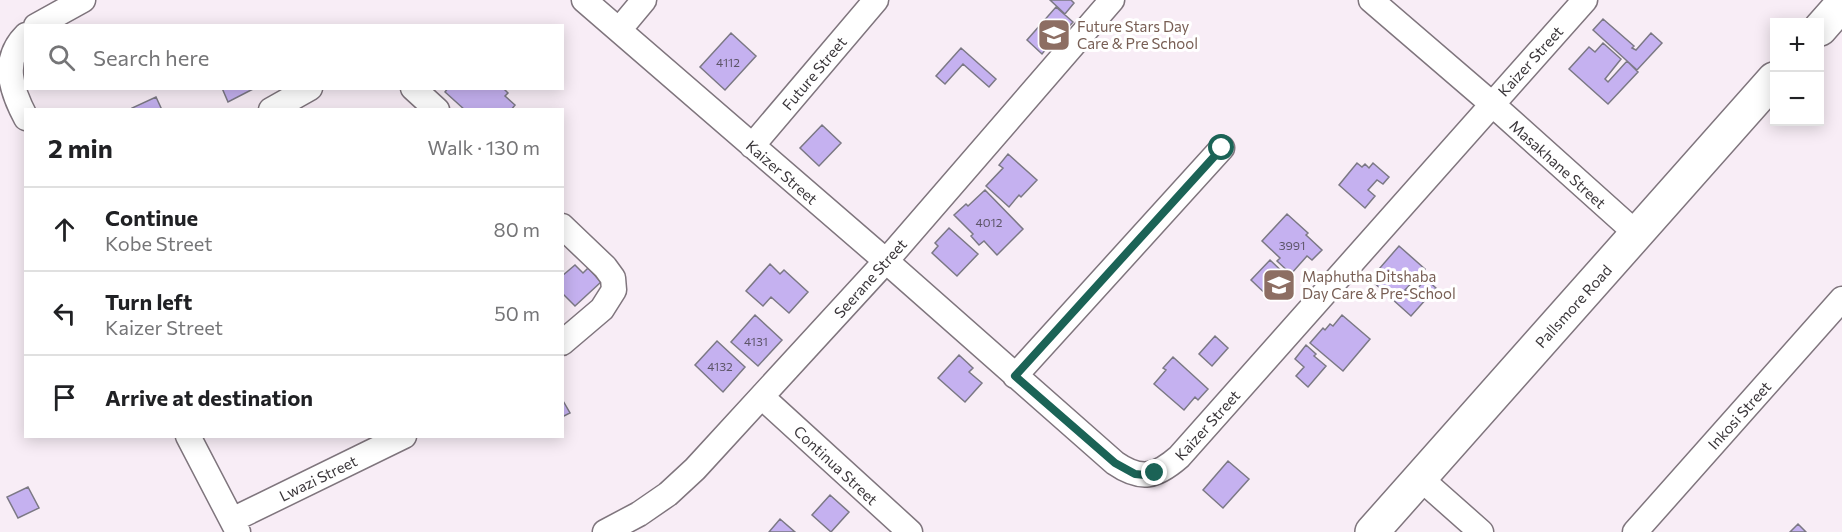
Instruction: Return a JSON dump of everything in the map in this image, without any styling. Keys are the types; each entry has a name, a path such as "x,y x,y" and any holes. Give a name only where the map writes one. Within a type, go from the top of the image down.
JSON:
{"street":[{"path":"40,24 83,0"},
{"name":"Kaizer Street","path":"584,0 886,261 1106,456 1125,470 1145,475 1155,473 1179,458 1585,0"},
{"path":"619,30 644,0"},
{"name":"Future Street","path":"752,146 876,0"},
{"name":"Seerane Street","path":"605,532 639,514 668,494 695,469 886,261 1112,0"},
{"name":"Masakhane Street","path":"1371,0 1492,104 1637,234"},
{"path":"1824,24 1842,4"},
{"path":"24,37 18,43 11,58 10,72 14,90 24,113"},
{"name":"Pallsmore Road","path":"1372,532 1770,84"},
{"path":"275,108 306,90"},
{"path":"415,90 435,108"},
{"path":"1015,376 1222,148"},
{"path":"564,228 605,267 613,278 614,290 602,309 564,341"},
{"name":"Inkosi Street","path":"1635,532 1842,299"},
{"name":"Continua Street","path":"762,397 896,528"},
{"path":"189,438 235,526"},
{"name":"Lwazi Street","path":"235,526 400,438"},
{"path":"1420,478 1481,532"}],"building":[{"path":"1050,0 1071,0 1074,3 1065,14"},
{"path":"1056,7 1073,22 1042,54 1027,40"},
{"path":"1603,19 1636,50 1651,33 1662,43 1637,70 1593,30"},
{"path":"731,33 756,56 725,90 700,67"},
{"path":"1603,43 1621,59 1605,79 1608,82 1627,61 1638,72 1608,104 1569,69 1589,47 1595,52"},
{"path":"961,48 996,79 989,87 963,64 945,84 936,76"},
{"path":"223,90 251,90 228,102"},
{"path":"446,90 505,90 508,93 505,96 515,105 513,108 463,108 445,92"},
{"path":"156,97 161,108 132,108"},
{"path":"822,125 841,143 819,166 800,148"},
{"path":"1008,154 1037,180 1009,207 986,186 1003,168 999,165"},
{"path":"1357,163 1362,167 1365,164 1369,168 1373,163 1389,177 1383,184 1377,180 1368,190 1375,196 1365,208 1339,185"},
{"path":"985,190 1023,229 997,255 984,241 979,245 971,236 973,234 954,215"},
{"path":"1287,214 1308,233 1306,235 1322,250 1312,260 1307,256 1291,274 1277,261 1280,258 1262,241"},
{"path":"949,228 978,254 957,276 932,253 938,246 935,243"},
{"path":"1399,246 1425,269 1405,290 1408,293 1412,287 1416,290 1426,279 1436,288 1411,316 1372,281"},
{"path":"1270,260 1290,279 1271,299 1251,280"},
{"path":"770,264 780,274 784,270 808,292 789,313 771,297 763,306 746,291"},
{"path":"575,265 583,273 588,268 601,282 575,306 564,295 564,274"},
{"path":"755,315 782,340 758,366 731,342"},
{"path":"1342,315 1370,339 1343,371 1310,343 1323,328 1325,330 1330,324 1333,326"},
{"path":"1215,336 1228,348 1212,366 1199,354"},
{"path":"717,341 745,367 723,392 695,365"},
{"path":"1306,345 1326,366 1308,387 1296,376 1304,367 1295,359"},
{"path":"959,355 973,368 969,372 982,383 965,402 938,378"},
{"path":"1173,357 1208,389 1198,400 1195,397 1184,410 1154,384 1166,370 1163,368"},
{"path":"564,402 570,413 564,416"},
{"path":"1228,461 1249,479 1223,508 1203,490"},
{"path":"28,487 39,508 18,518 7,497"},
{"path":"830,495 849,512 831,532 812,515"},
{"path":"780,519 795,532 769,532"},
{"path":"1798,524 1806,532 1790,532"}],"place":[{"name":"Future Stars Day Care & Pre School","path":"1054,35"},
{"name":"Maphutha Ditshaba Day Care & Pre-School","path":"1279,285"}],"route":[{"path":"1155,473 1135,474 1125,470 1015,376 1222,148"}]}
